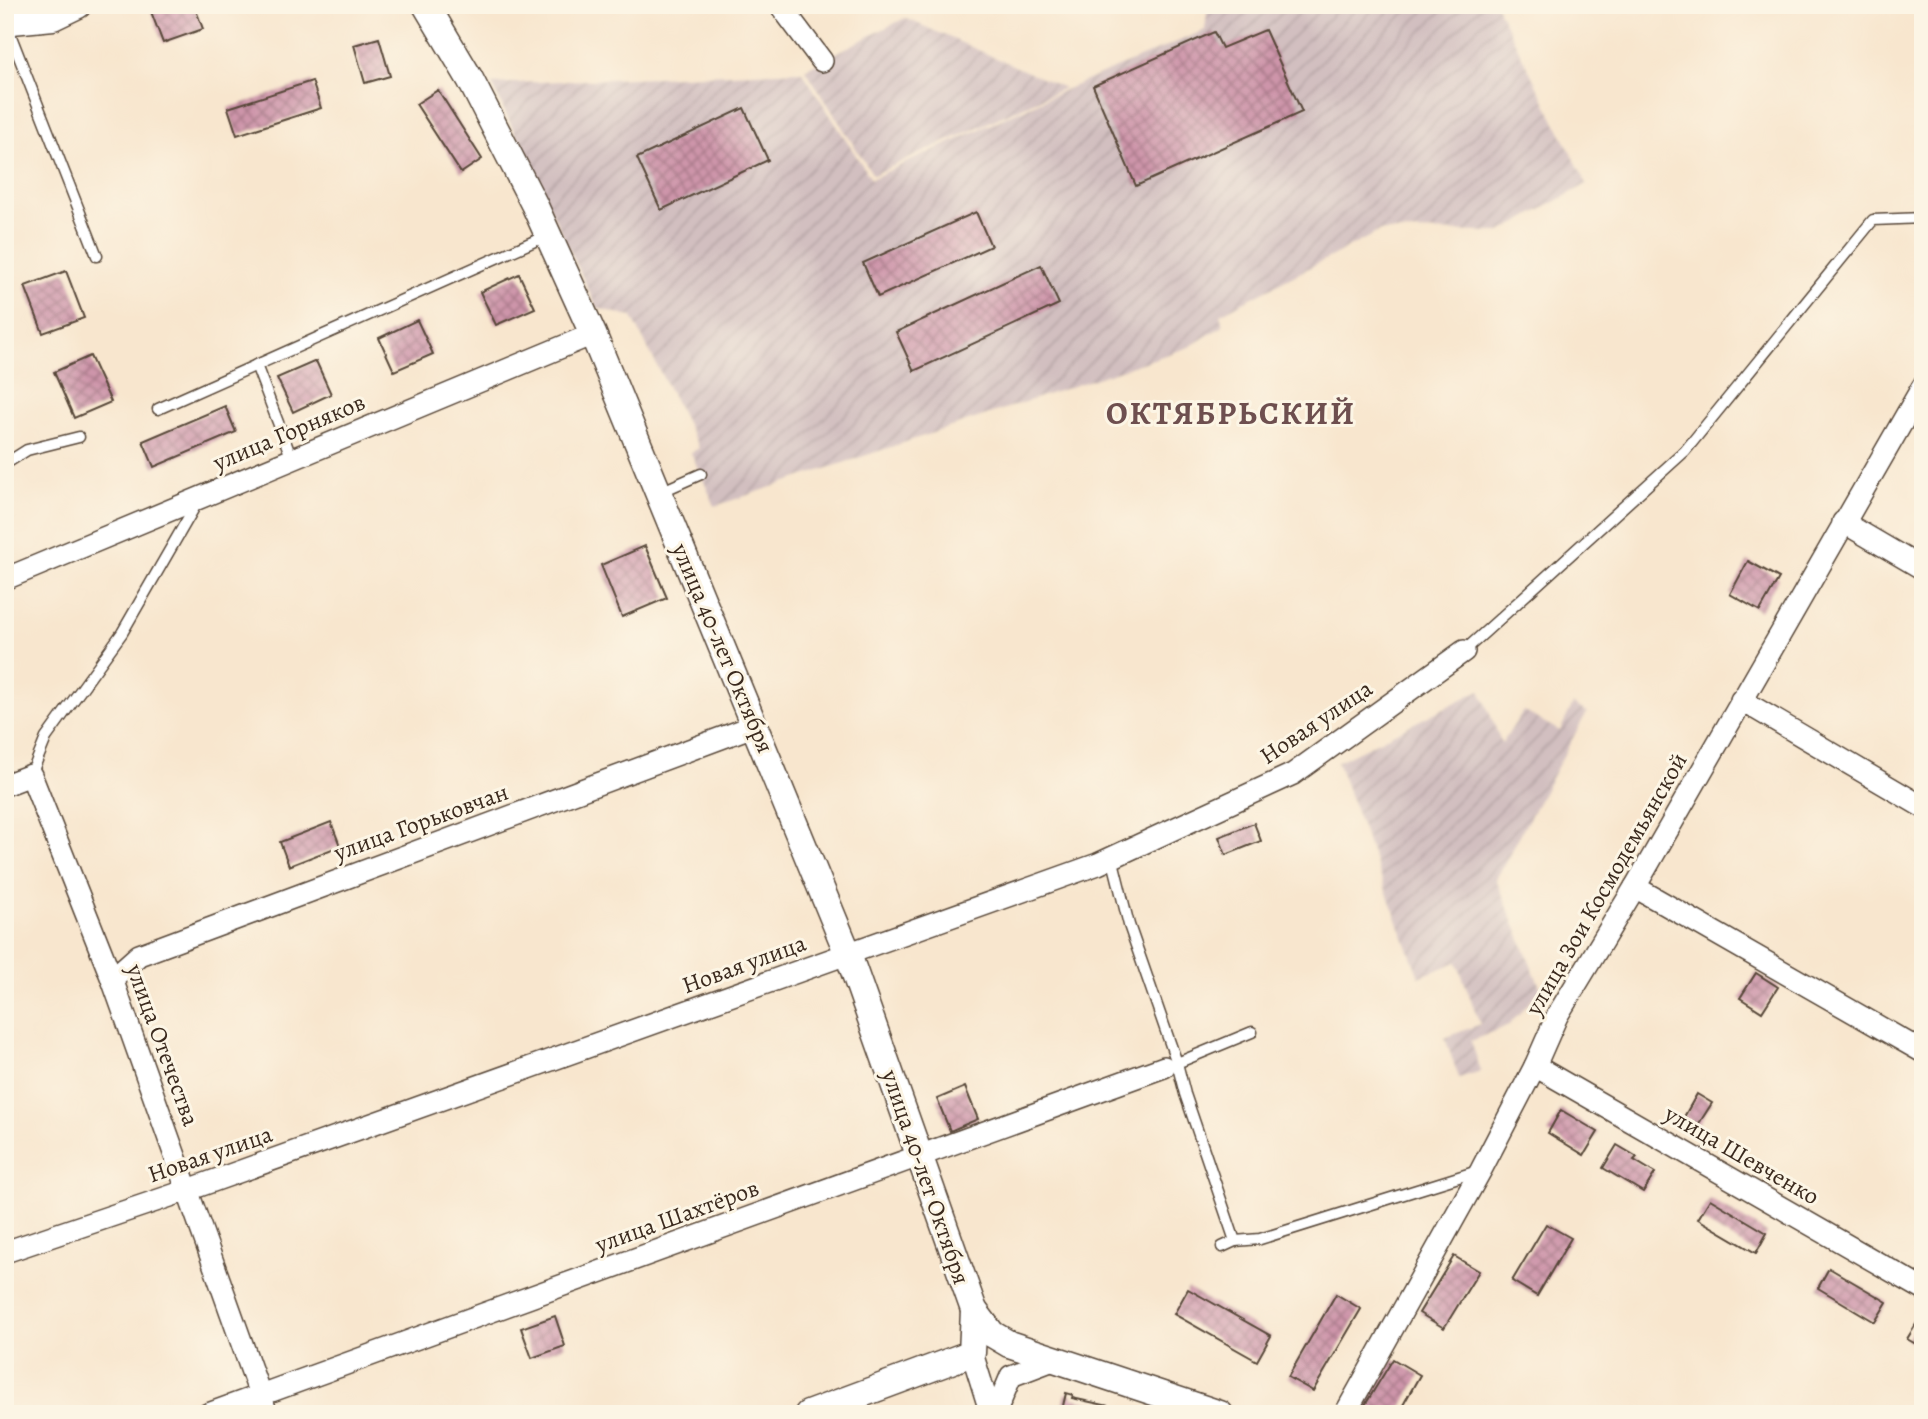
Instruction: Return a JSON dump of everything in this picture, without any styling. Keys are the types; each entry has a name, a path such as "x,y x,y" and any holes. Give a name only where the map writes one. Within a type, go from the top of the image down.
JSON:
{"street":[{"path":"5,14 12,21 53,18 78,5"},
{"name":"улица 40-лет Октября","path":"426,5 470,79 548,235 593,334 848,954 974,1310 992,1334 1009,1344 1220,1414"},
{"path":"779,5 822,61"},
{"name":"улица Горняков","path":"5,579 593,334"},
{"name":"улица Зои Космодемьянской","path":"1345,1414 1481,1170 1535,1066 1557,1016 1635,887 1923,386"},
{"path":"1843,522 1923,569"},
{"name":"Новая улица","path":"5,1252 188,1190 1112,857 1293,774 1464,651"},
{"path":"1741,700 1923,807"},
{"name":"улица Горьковчан","path":"112,979 139,955 756,725"},
{"path":"5,785 31,775"},
{"name":"улица Отечества","path":"31,775 112,979 264,1404"},
{"path":"1635,887 1923,1052"},
{"name":"улица Шахтёров","path":"208,1414 264,1404 1171,1065"},
{"name":"улица Шевченко","path":"1535,1066 1923,1289"},
{"name":"улица 40-лет Октября","path":"974,1310 972,1353 993,1414"},
{"path":"808,1414 972,1353"},
{"path":"993,1414 1011,1376 1053,1360"}],"lane":[{"path":"5,21 97,256"},
{"path":"1464,651 1685,451 1873,220 1923,218"},
{"path":"158,409 548,235"},
{"path":"256,365 292,460"},
{"path":"5,464 27,450 79,437"},
{"path":"658,493 701,474"},
{"path":"31,775 46,738 122,633 199,498"},
{"path":"1112,857 1129,925 1171,1065 1185,1094 1235,1241"},
{"path":"1171,1065 1252,1032"},
{"path":"1222,1247 1235,1241 1260,1239 1481,1170"}],"shaded area":[{"path":"1208,5 1496,5 1587,184 1501,232 1380,231 1220,314 1223,326 1189,347 715,506 691,453 699,448 632,317 597,308 492,84 802,71 871,179 1067,89 1205,30"},
{"path":"905,18 1064,88 873,175 805,69"},
{"path":"1480,690 1502,744 1523,711 1560,731 1573,704 1587,712 1496,879 1541,989 1509,1025 1471,1041 1481,1071 1459,1078 1445,1038 1480,1024 1457,962 1419,977 1337,762"}],"building":[{"path":"160,5 194,5 203,29 163,43 150,9"},
{"path":"1265,30 1302,112 1136,186 1093,86 1214,32 1222,48"},
{"path":"379,38 390,76 365,83 354,45"},
{"path":"312,81 321,108 237,135 228,108"},
{"path":"438,90 482,159 461,173 416,104"},
{"path":"744,108 768,160 661,210 637,158"},
{"path":"976,212 991,246 878,297 863,263"},
{"path":"1041,265 1059,304 914,371 896,332"},
{"path":"66,271 84,318 43,333 25,286"},
{"path":"519,274 535,308 496,325 480,292"},
{"path":"417,320 433,354 394,371 379,338"},
{"path":"90,356 111,402 74,418 54,372"},
{"path":"316,361 331,394 293,412 277,378"},
{"path":"225,406 236,432 154,467 143,441"},
{"path":"645,546 667,598 622,617 601,565"},
{"path":"1748,561 1779,578 1760,611 1730,594"},
{"path":"331,822 340,846 289,866 280,842"},
{"path":"1254,823 1261,841 1226,855 1219,837"},
{"path":"1756,973 1778,987 1762,1012 1740,998"},
{"path":"965,1087 978,1119 950,1131 937,1099"},
{"path":"1697,1094 1712,1103 1698,1125 1684,1117"},
{"path":"1561,1110 1598,1132 1584,1155 1548,1133"},
{"path":"1617,1145 1637,1157 1634,1160 1655,1173 1643,1192 1603,1168"},
{"path":"1710,1199 1767,1233 1756,1253 1698,1219"},
{"path":"1546,1224 1571,1238 1537,1296 1512,1281"},
{"path":"1454,1256 1479,1271 1444,1328 1419,1313"},
{"path":"1829,1268 1887,1302 1875,1322 1818,1288"},
{"path":"1188,1289 1271,1336 1257,1361 1174,1314"},
{"path":"1336,1294 1361,1309 1313,1391 1288,1377"},
{"path":"555,1316 565,1346 532,1358 521,1328"},
{"path":"1918,1321 1923,1323 1923,1348 1907,1339"},
{"path":"1393,1359 1420,1375 1398,1414 1368,1414 1362,1410"},
{"path":"1066,1393 1073,1395 1072,1398 1118,1408 1116,1414 1069,1414 1062,1410"}],"district":[{"name":"ОКТЯБРЬСКИЙ","path":"1231,413"}]}
